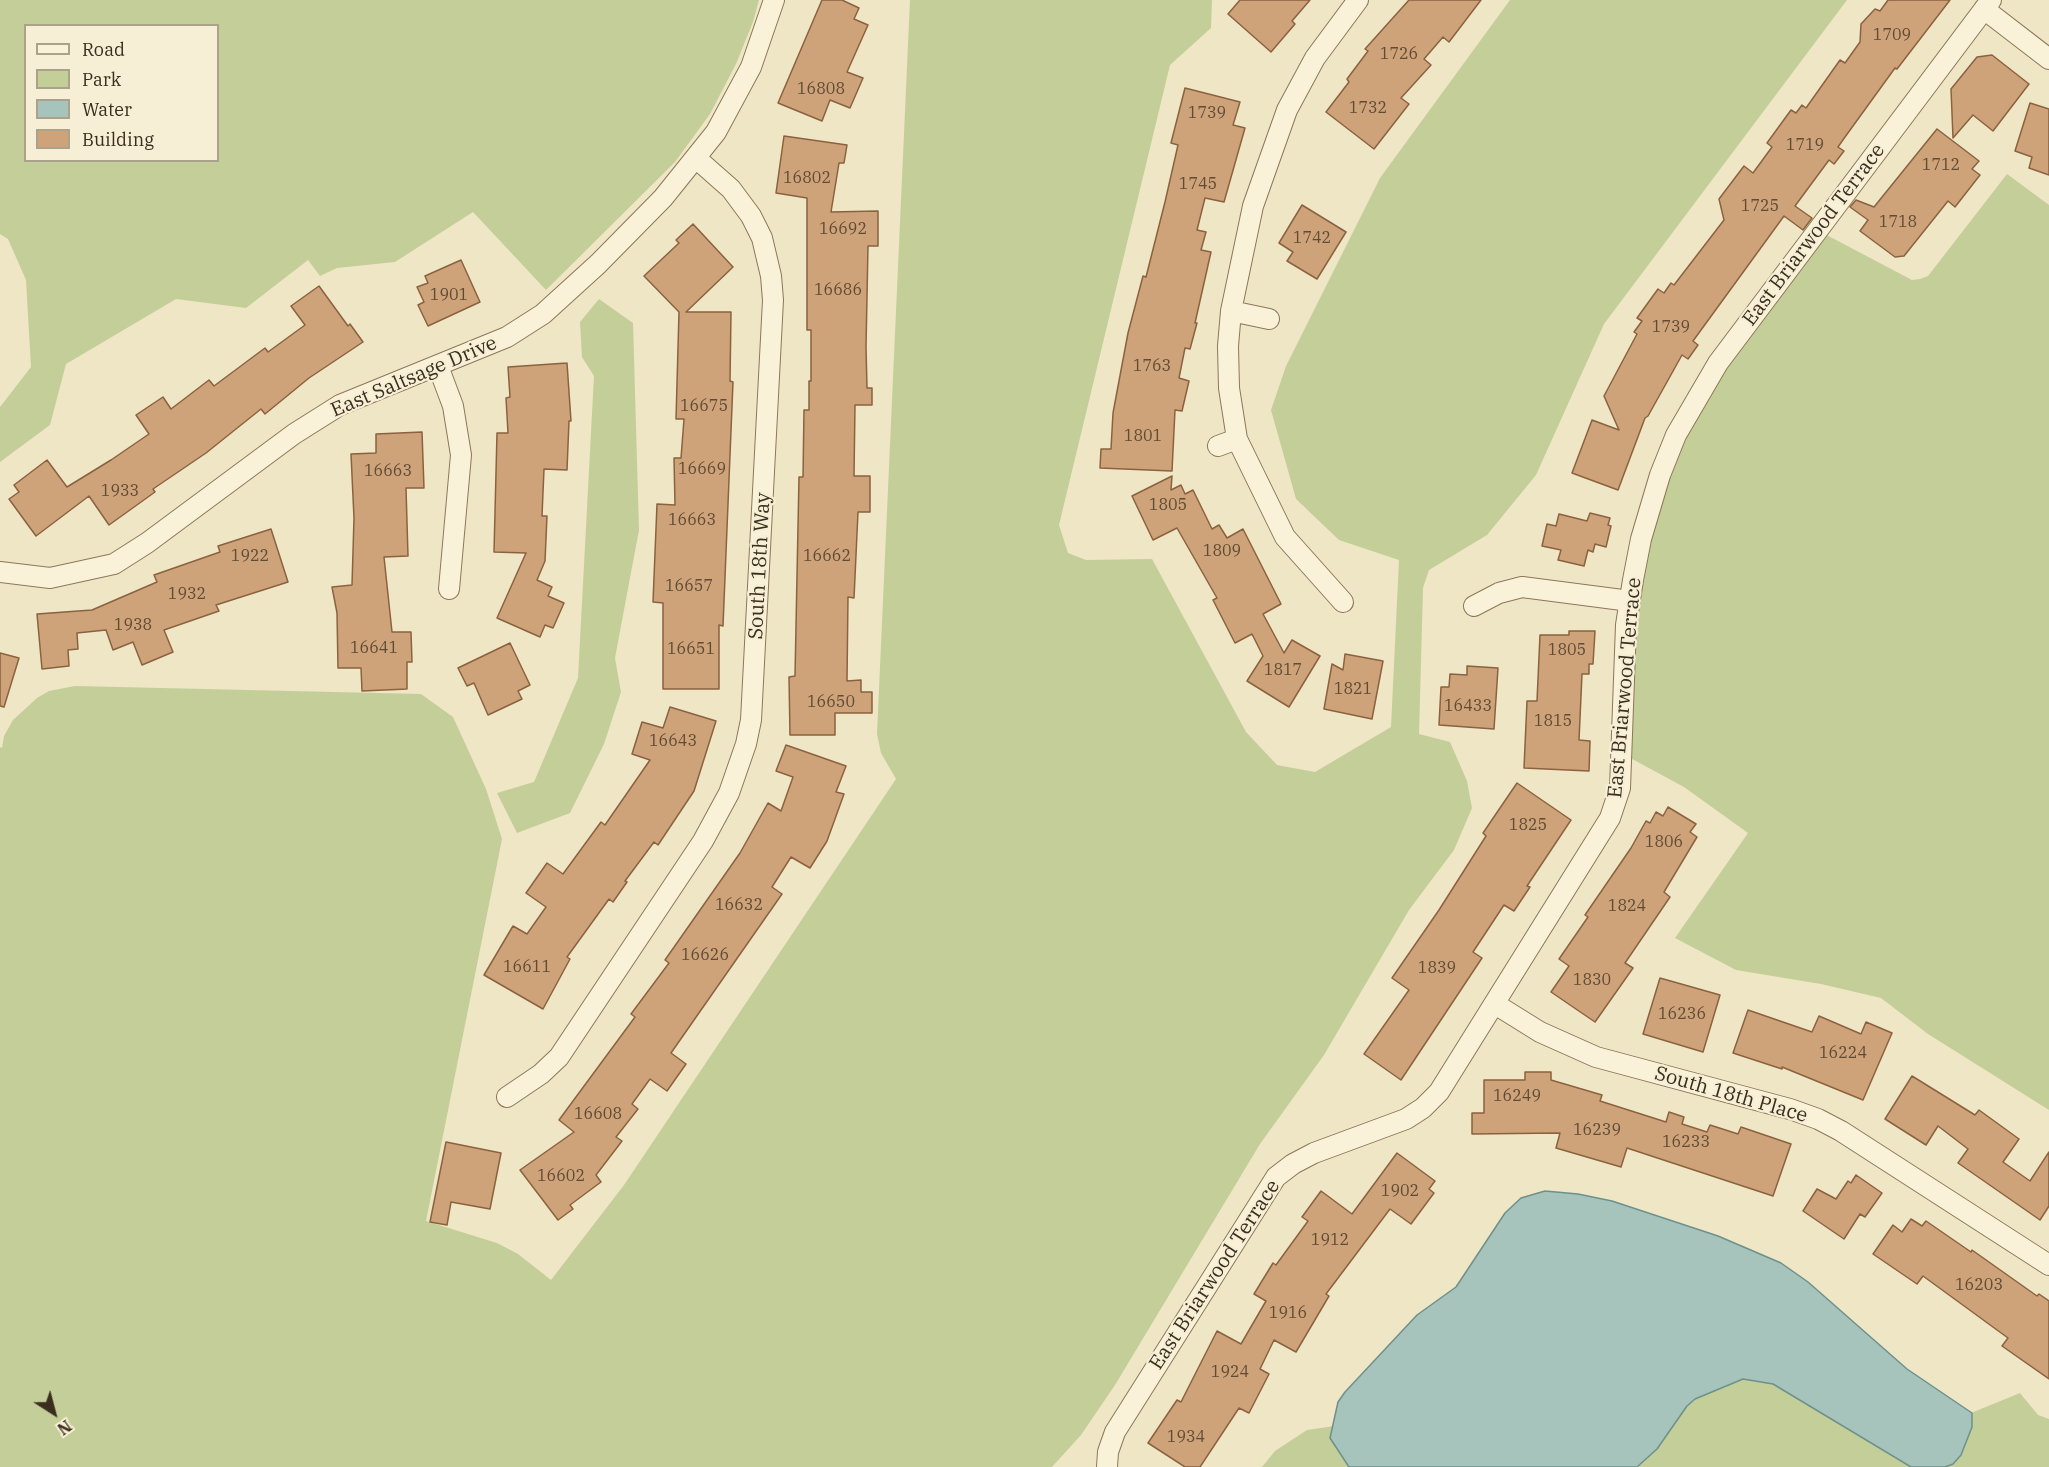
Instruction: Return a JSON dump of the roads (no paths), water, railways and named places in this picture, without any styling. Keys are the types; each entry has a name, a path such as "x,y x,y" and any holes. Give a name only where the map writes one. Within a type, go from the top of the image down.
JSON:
{"street":[{"path":"697,159 716,132 751,67 774,0"},
{"path":"1343,602 1285,537 1238,439 1229,388 1228,346 1231,311 1253,206 1287,110 1315,58 1358,0"},
{"path":"1988,5 2049,59"},
{"name":"East Briarwood Terrace","path":"1107,1467 1108,1452 1115,1432 1276,1177 1314,1153 1406,1119 1423,1108 1438,1092 1610,818 1620,788 1630,601 1641,539 1660,476 1676,435 1692,403 1743,329 1988,5"},
{"name":"East Saltsage Drive","path":"0,572 50,578 114,564 147,543 294,435 340,405 403,377 438,366 507,337 543,314 598,264 697,159"},
{"name":"South 18th Way","path":"507,1097 541,1074 559,1057 703,842 729,793 751,720 772,312 771,276 762,238 751,216 731,189 697,159"},
{"path":"1231,311 1269,319"},
{"path":"438,366 453,406 461,455 449,589"},
{"path":"1218,446 1238,439"},
{"path":"1474,606 1499,593 1522,586 1630,601"},
{"name":"South 18th Place","path":"1495,1004 1540,1032 1596,1057 1790,1109 1818,1119 1841,1131 2049,1265"}],"water":[{"path":"1545,1191 1578,1194 1612,1201 1718,1236 1781,1263 1808,1282 1907,1369 1972,1413 1972,1427 1961,1455 1953,1464 1945,1467 1911,1467 1773,1384 1743,1379 1695,1399 1687,1406 1657,1449 1637,1467 1349,1467 1330,1438 1338,1402 1345,1392 1417,1315 1456,1287 1505,1213 1521,1198"}]}
